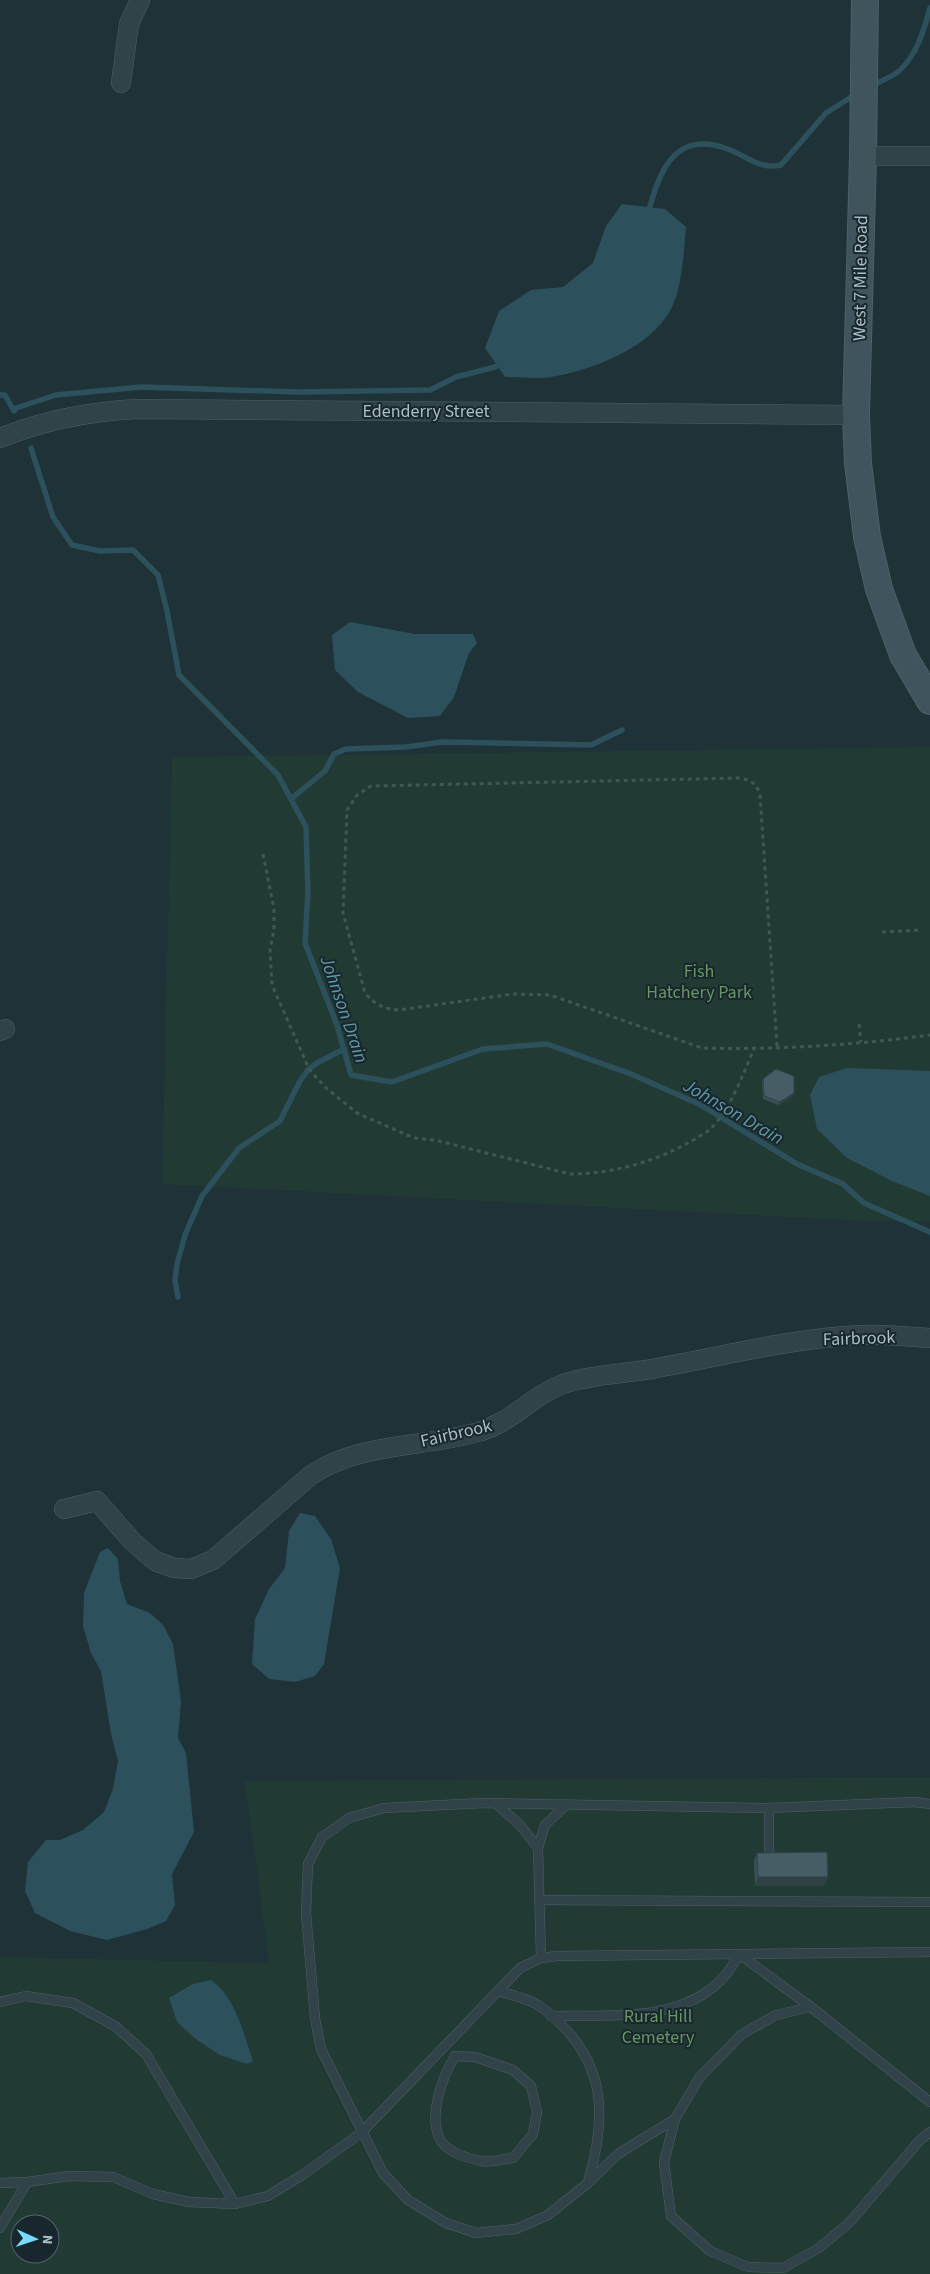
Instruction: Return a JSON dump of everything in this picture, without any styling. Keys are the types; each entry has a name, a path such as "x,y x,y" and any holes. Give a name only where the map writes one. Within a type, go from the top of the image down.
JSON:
{"street":[{"path":"122,83 128,24 140,0"},
{"name":"West 7 Mile Road","path":"865,0 856,415 858,463 871,555 879,589 903,655 930,701"},
{"path":"863,156 930,156"},
{"name":"Edenderry Street","path":"0,438 57,420 102,411 139,409 856,415"},
{"name":"Fairbrook","path":"64,1509 97,1501 132,1541 155,1561 174,1568 191,1568 213,1560 311,1475 328,1464 341,1458 389,1447 489,1429 511,1418 536,1399 577,1380 639,1371 796,1342 862,1335 930,1338"}],"lane":[{"path":"675,2119 618,2154 588,2183 548,2215 516,2229 476,2233 446,2223 408,2200 383,2173 321,2049 316,2026 306,1913 308,1864 322,1837 349,1818 384,1808 495,1803 770,1808 915,1802 930,1804"},
{"path":"495,1803 520,1825 538,1848"},
{"path":"541,1958 538,1848 545,1825 566,1805"},
{"path":"769,1855 770,1808"},
{"path":"539,1900 930,1902"},
{"path":"0,2183 26,2182 69,2176 113,2177 153,2194 190,2202 235,2204 268,2196 304,2174 362,2132 520,1968 541,1958 557,1956 930,1952"},
{"path":"739,1954 811,2007 930,2102"},
{"path":"551,2016 665,2011 701,1998 723,1978 733,1966 739,1954"},
{"path":"498,1991 540,2006 570,2034 591,2066 600,2100 597,2152 588,2183"},
{"path":"0,2002 26,1996 73,2002 115,2026 146,2054 235,2204"},
{"path":"811,2007 776,2015 742,2034 699,2078 675,2119 664,2162 670,2216 710,2251 748,2268 783,2268 819,2248 850,2222 920,2140 930,2132"},
{"path":"449,2041 455,2056 440,2091 436,2121 442,2142 459,2155 484,2162 513,2158 533,2134 537,2112 531,2086 513,2070 475,2057 455,2056"},
{"path":"0,2228 26,2182"}],"path":[{"path":"777,1046 760,795 758,786 751,780 741,778 371,786 357,795 347,810 342,913 366,993 372,1001 384,1008 399,1010 513,994 550,995 702,1048 756,1047 777,1046 861,1042 930,1035"},
{"path":"263,854 274,909 274,930 270,950 272,985 309,1069 325,1087 357,1113 414,1138 435,1140 570,1174 592,1174 650,1160 682,1146 712,1128 727,1105 756,1047"},
{"path":"882,932 920,930"},
{"path":"859,1024 861,1042"}],"green space":[{"name":"Fish Hatchery Park","path":"930,747 930,1221 866,1221 162,1184 172,757"},
{"name":"Rural Hill Cemetery","path":"930,1777 930,2274 0,2274 0,1957 269,1963 245,1781"}],"water":[{"path":"622,204 665,209 686,227 678,291 671,309 662,323 635,346 602,363 567,374 546,378 505,377 485,348 499,311 531,290 563,287 593,263 606,226"},
{"path":"350,622 415,634 473,634 477,643 469,653 454,697 440,716 408,718 358,692 335,670 332,635"},
{"path":"847,1068 930,1071 930,1196 892,1181 847,1158 817,1129 810,1095 819,1077"},
{"path":"300,1513 315,1516 331,1539 340,1568 324,1664 315,1676 295,1682 269,1679 252,1664 255,1619 269,1589 285,1568 289,1531"},
{"path":"108,1548 118,1559 120,1581 127,1604 150,1613 163,1625 173,1644 181,1701 178,1738 186,1753 194,1832 172,1874 175,1905 166,1921 147,1929 107,1940 70,1931 35,1913 25,1891 28,1862 46,1840 60,1840 83,1830 104,1812 113,1789 118,1761 111,1734 101,1671 91,1653 83,1626 84,1593 100,1552"},
{"path":"211,1980 227,1996 238,2017 253,2061 247,2064 220,2055 196,2039 177,2022 169,1998 193,1984"}],"building":[{"path":"776,1069 794,1076 794,1093 780,1102 764,1096 763,1079"},
{"path":"827,1852 828,1877 758,1877 757,1853"}],"waterway":[{"path":"871,86 896,73 911,58 919,42 930,8"},
{"path":"648,214 652,198 664,170 672,158 682,150 694,145 710,144 728,149 753,162 766,166 781,165 826,113 856,94"},
{"path":"13,409 56,395 141,387 298,392 430,390 456,377 495,367 503,363"},
{"name":"Johnson Drain","path":"0,395 5,395 14,411"},
{"name":"Johnson Drain","path":"31,448 53,517 72,545 100,551 133,550 158,575 179,675 278,775 306,827 308,892 305,943 337,1025 351,1075 392,1082 483,1049 547,1044 631,1074 699,1104 797,1164 843,1184 864,1203 930,1232"},
{"path":"291,799 325,771 334,754 346,749 406,747 442,742 591,745 622,730"},
{"path":"178,1297 175,1280 177,1264 185,1235 202,1196 239,1148 280,1121 300,1081 308,1070 317,1063 344,1049"}]}
